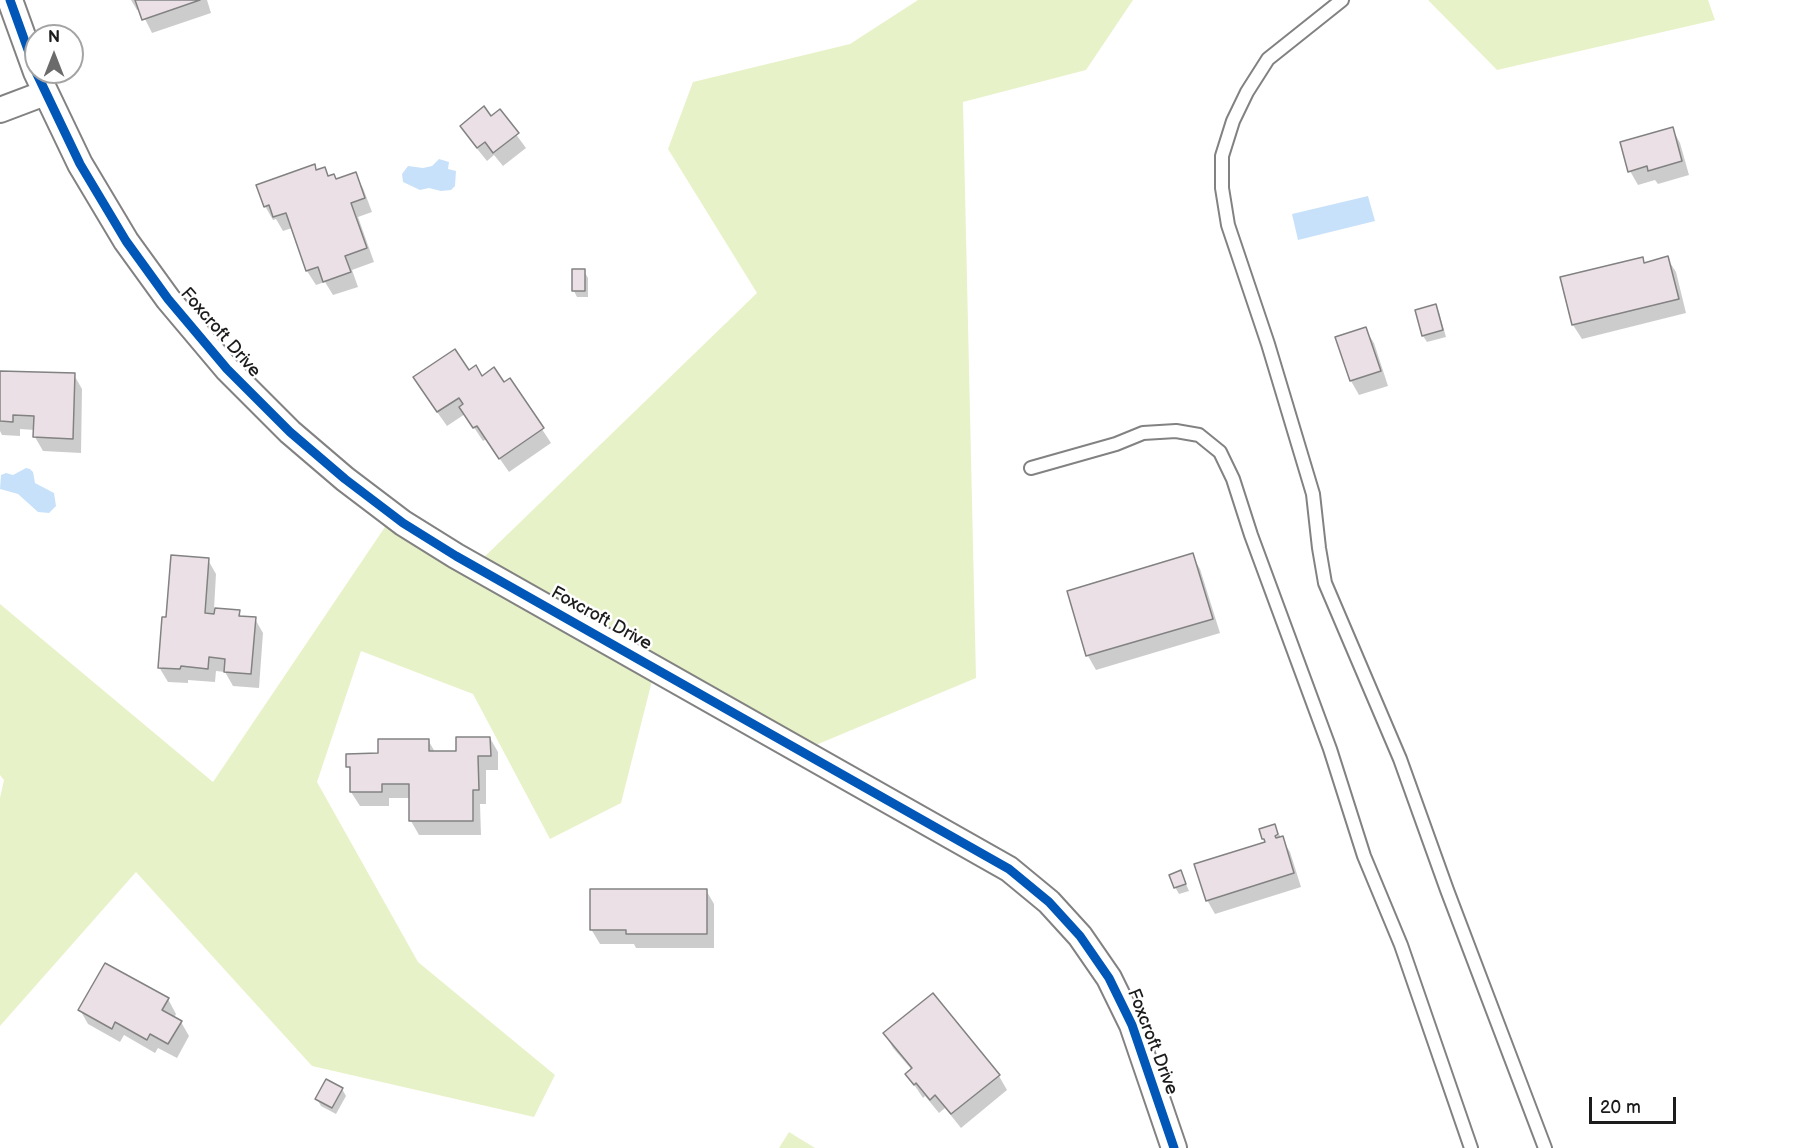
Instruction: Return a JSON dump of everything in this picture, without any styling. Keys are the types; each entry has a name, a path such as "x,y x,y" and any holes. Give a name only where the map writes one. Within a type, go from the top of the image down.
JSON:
{"street":[{"name":"Foxcroft Drive","path":"10,0 24,43"},
{"path":"0,110 33,84"},
{"name":"Foxcroft Drive","path":"41,84 80,164 126,241 168,299 227,369 291,432 345,479 404,523 456,556 1009,869 1049,902 1080,936 1109,978 1132,1025 1174,1148"}],"lane":[{"path":"1341,0 1268,59 1233,121 1222,156 1222,188 1228,225 1268,344 1313,494 1318,548 1325,583 1400,759 1545,1148"},
{"path":"1031,468 1116,444 1143,433 1176,431 1198,435 1220,452 1233,479 1330,749 1364,856 1401,945 1472,1148"}],"green space":[{"path":"918,0 1133,0 1086,70 963,102 976,678 811,747 656,665 621,803 550,839 473,694 361,651 317,782 418,962 555,1075 534,1117 312,1066 136,872 0,1026 0,798 4,780 0,775 0,604 213,782 391,518 478,563 757,293 668,149 693,82 850,44"},
{"path":"1428,0 1708,0 1715,20 1497,70"},
{"path":"789,1132 815,1148 779,1148"}],"water":[{"path":"439,159 449,162 448,169 456,171 455,186 451,190 441,191 429,188 420,190 403,182 402,174 408,166 423,168 432,166"},
{"path":"1368,196 1375,221 1298,240 1292,214"},
{"path":"26,468 33,472 35,483 54,493 56,506 49,513 38,512 18,494 0,489 1,475 6,473 13,475"}],"building":[{"path":"135,0 200,0 142,20"},
{"path":"484,106 491,116 500,109 519,133 493,153 485,142 477,148 460,126"},
{"path":"1673,127 1682,161 1648,171 1647,166 1628,172 1620,142"},
{"path":"315,164 316,170 325,167 328,176 334,174 336,179 356,172 365,198 351,203 367,248 345,256 351,272 323,282 318,267 306,271 286,213 273,217 269,205 264,207 256,185"},
{"path":"1668,256 1679,299 1572,325 1560,277 1643,257 1644,263"},
{"path":"572,269 585,269 585,291 572,291"},
{"path":"1436,304 1443,330 1422,336 1415,310"},
{"path":"1366,327 1381,371 1350,381 1335,337"},
{"path":"455,349 469,370 476,365 482,376 494,367 504,382 510,378 544,428 499,459 477,426 473,428 459,407 463,404 459,398 437,412 413,377"},
{"path":"0,371 75,373 73,439 33,437 34,416 13,415 13,422 0,421"},
{"path":"1193,553 1213,619 1086,656 1067,591"},
{"path":"171,555 209,558 205,613 214,614 215,608 240,610 239,616 256,617 251,674 224,672 225,659 209,657 208,669 181,666 180,669 158,668 162,617 166,617"},
{"path":"456,737 490,737 491,756 478,756 479,790 473,790 473,821 409,821 409,784 382,784 382,792 350,792 350,767 346,767 346,754 378,753 378,739 429,739 429,751 456,751"},
{"path":"1275,824 1278,834 1275,836 1276,838 1283,836 1294,873 1206,901 1194,864 1265,842 1259,829"},
{"path":"1181,870 1186,884 1174,888 1169,875"},
{"path":"590,889 707,889 707,934 626,934 626,930 590,930"},
{"path":"105,963 169,998 162,1010 182,1021 168,1044 150,1034 147,1040 115,1022 112,1029 78,1010"},
{"path":"933,993 1000,1075 951,1114 935,1095 930,1100 916,1083 914,1085 905,1074 912,1068 883,1033"},
{"path":"326,1079 343,1088 332,1108 315,1099"}],"cycle path":[{"path":"10,0 24,39"},
{"path":"42,84 80,164 126,241 168,299 227,369 290,432 345,479 403,523 456,556 1009,869 1049,902 1080,936 1109,978 1132,1025 1174,1148"}]}
